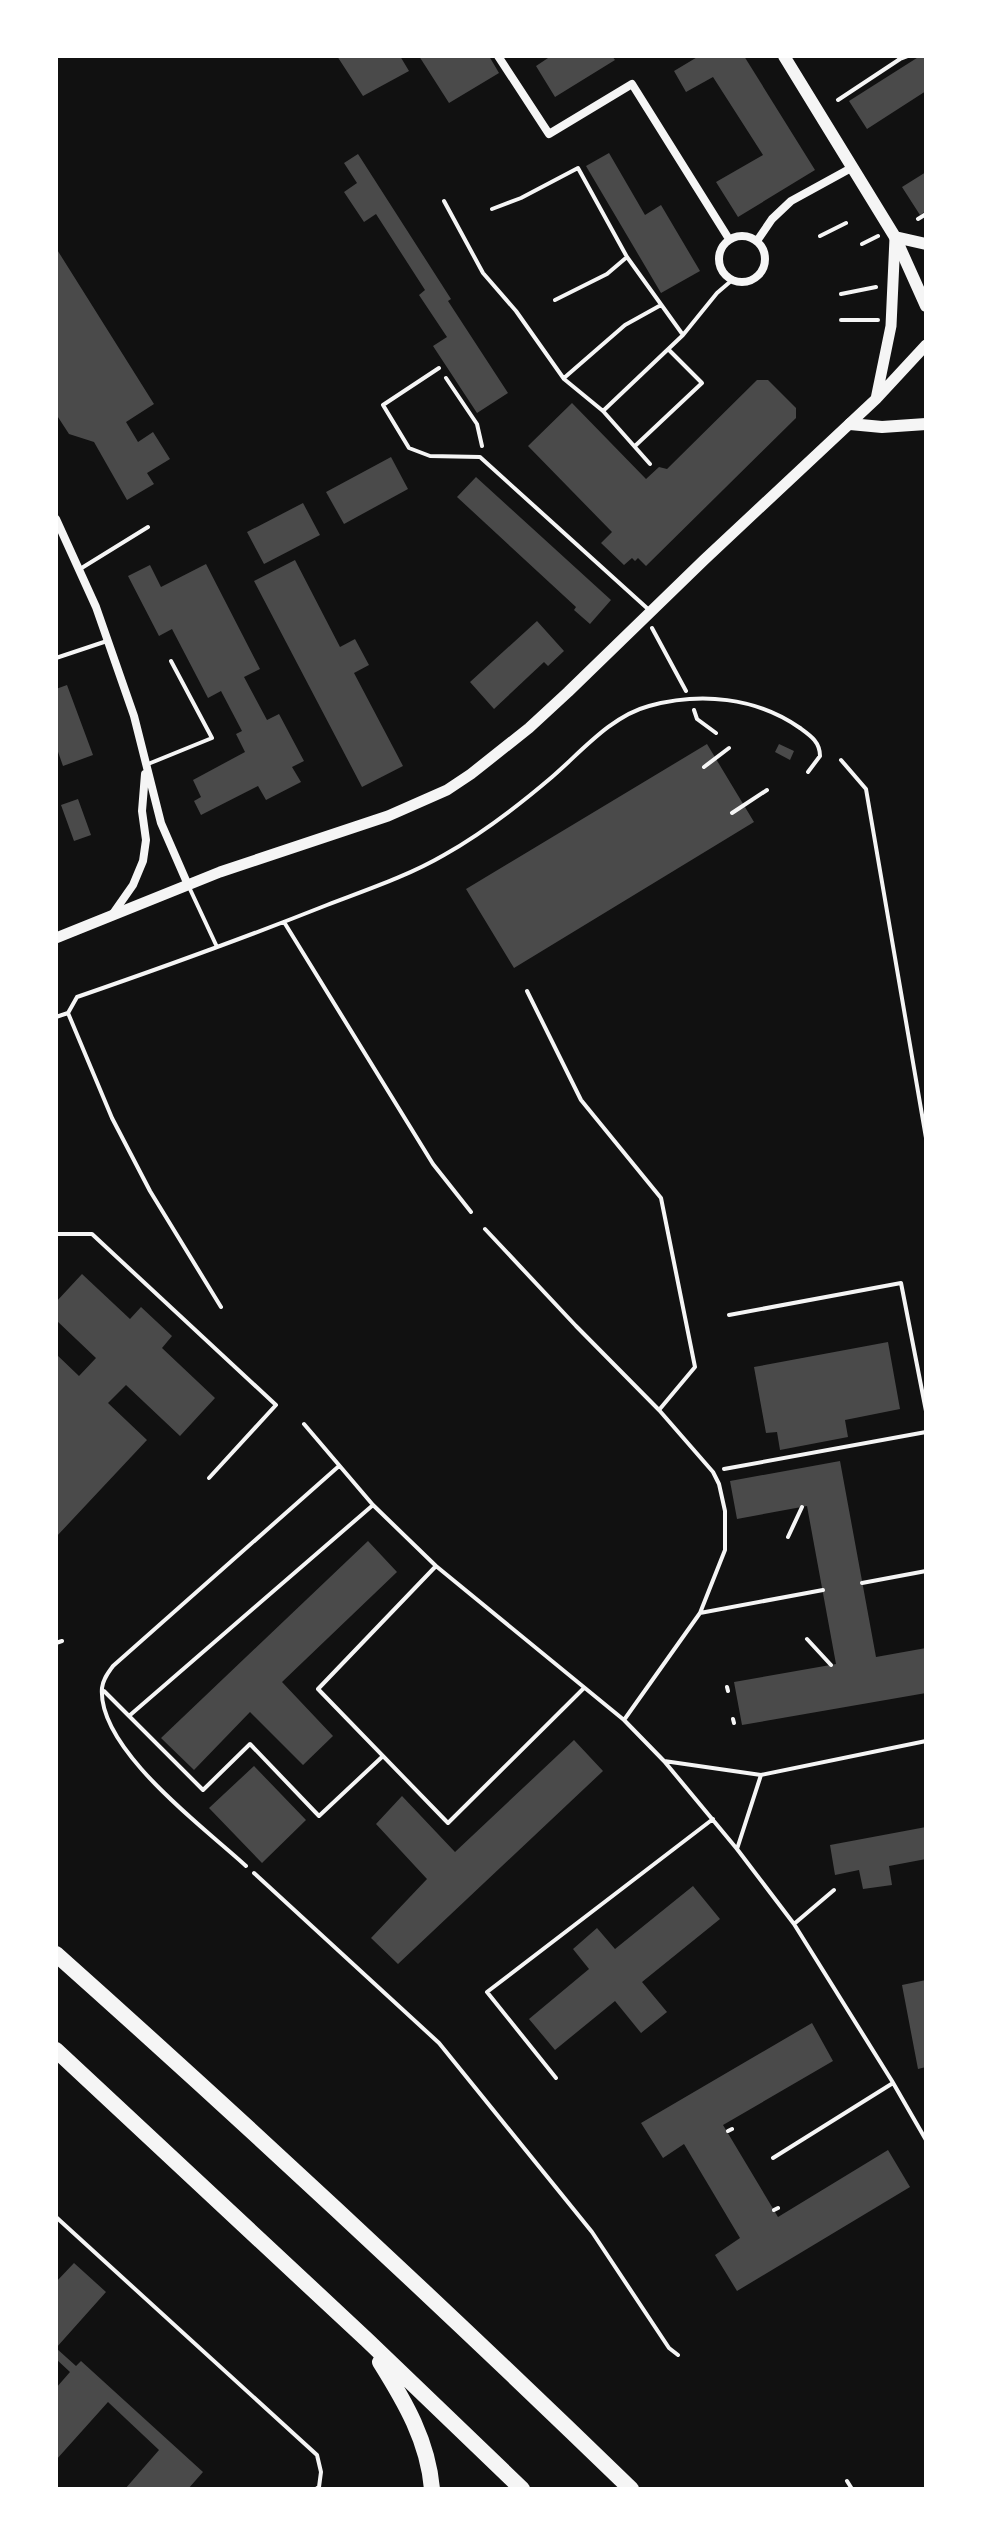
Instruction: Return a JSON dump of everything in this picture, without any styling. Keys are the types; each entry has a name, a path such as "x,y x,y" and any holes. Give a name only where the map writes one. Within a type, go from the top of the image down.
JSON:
{"highway":[{"path":"56,1954 407,2275 631,2489"},
{"path":"56,2050 522,2489"},
{"path":"367,2340 420,2433 427,2452 432,2489"}],"main road":[{"path":"784,56 895,237 926,306"},
{"path":"895,237 926,244"},
{"path":"850,424 882,427 926,424"}],"street":[{"path":"498,56 549,134 632,84 729,239"},
{"path":"757,241 772,219 791,201 853,167"},
{"path":"743,236 757,241 765,254 759,275 746,283 731,281 720,269 718,261 723,245 729,239 743,236"},
{"path":"876,399 891,326 895,237"},
{"path":"56,938 188,885 370,823 447,790 487,763 529,728 850,424 926,345"},
{"path":"56,519 108,640 134,716 167,841 188,885"},
{"path":"112,916 133,885 143,861 146,840 142,811 146,765"}],"lane":[{"path":"492,209 521,198 578,168 627,257 683,335"},
{"path":"444,201 483,273 516,311 564,379 603,411 650,464"},
{"path":"555,300 607,274 627,257"},
{"path":"603,411 669,350 731,281"},
{"path":"564,379 625,325 661,305"},
{"path":"635,446 702,383 669,350"},
{"path":"439,368 383,405 409,448 430,456 480,457 648,615"},
{"path":"80,569 148,527"},
{"path":"56,658 108,640"},
{"path":"146,765 212,738 171,661"},
{"path":"56,1017 68,1013 77,997 284,922 440,858 515,808 606,729 628,714 649,706 691,700 743,702 777,714 814,739 820,747 820,756 808,772"},
{"path":"841,760 866,789 926,1138"},
{"path":"188,885 217,947"},
{"path":"284,922 433,1164 471,1212"},
{"path":"527,991 581,1100 661,1198 695,1367 659,1410"},
{"path":"68,1013 112,1118 143,1179 221,1307"},
{"path":"485,1229 659,1410 713,1472 719,1484 725,1511 726,1544 720,1568 700,1613 624,1720"},
{"path":"56,1234 92,1234 276,1405 209,1478"},
{"path":"729,1315 901,1283 926,1411"},
{"path":"304,1424 373,1505 436,1566 624,1720 664,1761 794,1924 894,2083 926,2140"},
{"path":"246,1866 142,1771 114,1732 106,1714 102,1690 113,1666 339,1466"},
{"path":"129,1716 373,1505"},
{"path":"436,1566 318,1689 448,1823 583,1689"},
{"path":"862,1583 926,1571"},
{"path":"700,1613 823,1590"},
{"path":"102,1690 203,1790 250,1744 319,1816 383,1756"},
{"path":"664,1761 761,1775 926,1741"},
{"path":"737,1849 761,1775"},
{"path":"556,2078 487,1992 713,1819"},
{"path":"794,1924 834,1890"},
{"path":"773,2158 894,2083"},
{"path":"56,2217 317,2455 321,2472 316,2489"}],"path":[{"path":"838,100 899,58 908,56"},
{"path":"918,219 926,214"},
{"path":"820,236 846,223"},
{"path":"841,294 876,287"},
{"path":"841,320 873,320"},
{"path":"439,368 477,424 483,442"},
{"path":"648,615 691,700 697,719 716,733"},
{"path":"704,767 729,748"},
{"path":"732,813 767,790"},
{"path":"713,1472 926,1432"},
{"path":"788,1537 802,1507"},
{"path":"807,1639 831,1665"},
{"path":"246,1866 439,2043 592,2232 669,2348 678,2355"},
{"path":"847,2481 852,2489"}],"building":[{"path":"337,56 400,56 409,71 363,96"},
{"path":"419,56 489,56 499,73 449,103"},
{"path":"551,56 612,56 615,60 555,97 536,66"},
{"path":"699,56 744,56 815,170 738,217 716,182 763,155 713,77 686,92 674,71"},
{"path":"920,56 926,56 926,91 867,129 849,101"},
{"path":"609,153 645,215 661,205 700,271 661,293 586,166"},
{"path":"358,154 508,393 477,413 433,346 447,337 419,295 425,290 376,214 364,222 344,192 357,183 344,163"},
{"path":"926,172 926,211 920,215 902,187"},
{"path":"56,248 154,404 126,422 138,442 153,432 170,459 147,473 154,484 127,500 94,442 69,434 56,414"},
{"path":"757,380 768,380 796,408 796,418 646,566 638,558 635,561 632,558 624,565 601,543 612,532 528,446 572,403 646,479 659,467 667,469"},
{"path":"391,457 408,489 344,524 326,492"},
{"path":"476,477 611,600 590,624 574,610 576,607 457,497"},
{"path":"303,503 320,535 264,564 247,532"},
{"path":"295,560 340,647 355,639 369,665 354,673 403,766 362,787 254,581"},
{"path":"206,564 260,669 244,677 267,720 279,714 304,761 292,767 301,782 266,800 258,786 201,815 194,801 201,797 193,780 245,752 236,734 242,731 221,691 208,698 172,629 159,636 128,576 150,565 161,587"},
{"path":"537,621 564,651 548,666 544,662 494,709 470,682"},
{"path":"67,685 93,755 63,766 56,746 56,689"},
{"path":"707,744 754,822 514,968 466,889"},
{"path":"779,744 794,751 790,760 775,752"},
{"path":"78,799 91,835 74,841 61,805"},
{"path":"82,1274 130,1319 141,1307 172,1336 162,1348 215,1398 180,1436 126,1385 108,1403 147,1440 56,1537 56,1354 79,1376 96,1358 56,1320 56,1302"},
{"path":"888,1342 900,1409 845,1420 848,1437 780,1450 777,1432 766,1433 754,1367"},
{"path":"840,1461 876,1657 926,1648 926,1693 742,1725 734,1682 836,1664 807,1506 737,1519 730,1481"},
{"path":"368,1541 397,1572 282,1682 333,1736 303,1765 250,1712 194,1770 161,1738"},
{"path":"574,1740 603,1771 398,1964 371,1938 427,1879 376,1824 402,1796 455,1852"},
{"path":"254,1766 306,1820 262,1863 209,1808"},
{"path":"926,1827 926,1859 889,1866 892,1885 863,1889 859,1870 835,1875 830,1845"},
{"path":"693,1886 720,1919 642,1982 667,2012 641,2033 615,2001 555,2050 529,2019 589,1969 573,1949 597,1928 615,1949"},
{"path":"926,1980 926,2067 918,2069 902,1985"},
{"path":"812,2023 833,2061 723,2125 778,2217 888,2150 910,2187 737,2291 715,2255 740,2238 684,2144 663,2158 641,2123"},
{"path":"74,2263 106,2292 56,2348 56,2282"},
{"path":"56,2348 76,2366 81,2361 203,2472 188,2489 125,2489 159,2450 108,2402 56,2460 56,2388 70,2372 56,2359"}]}
